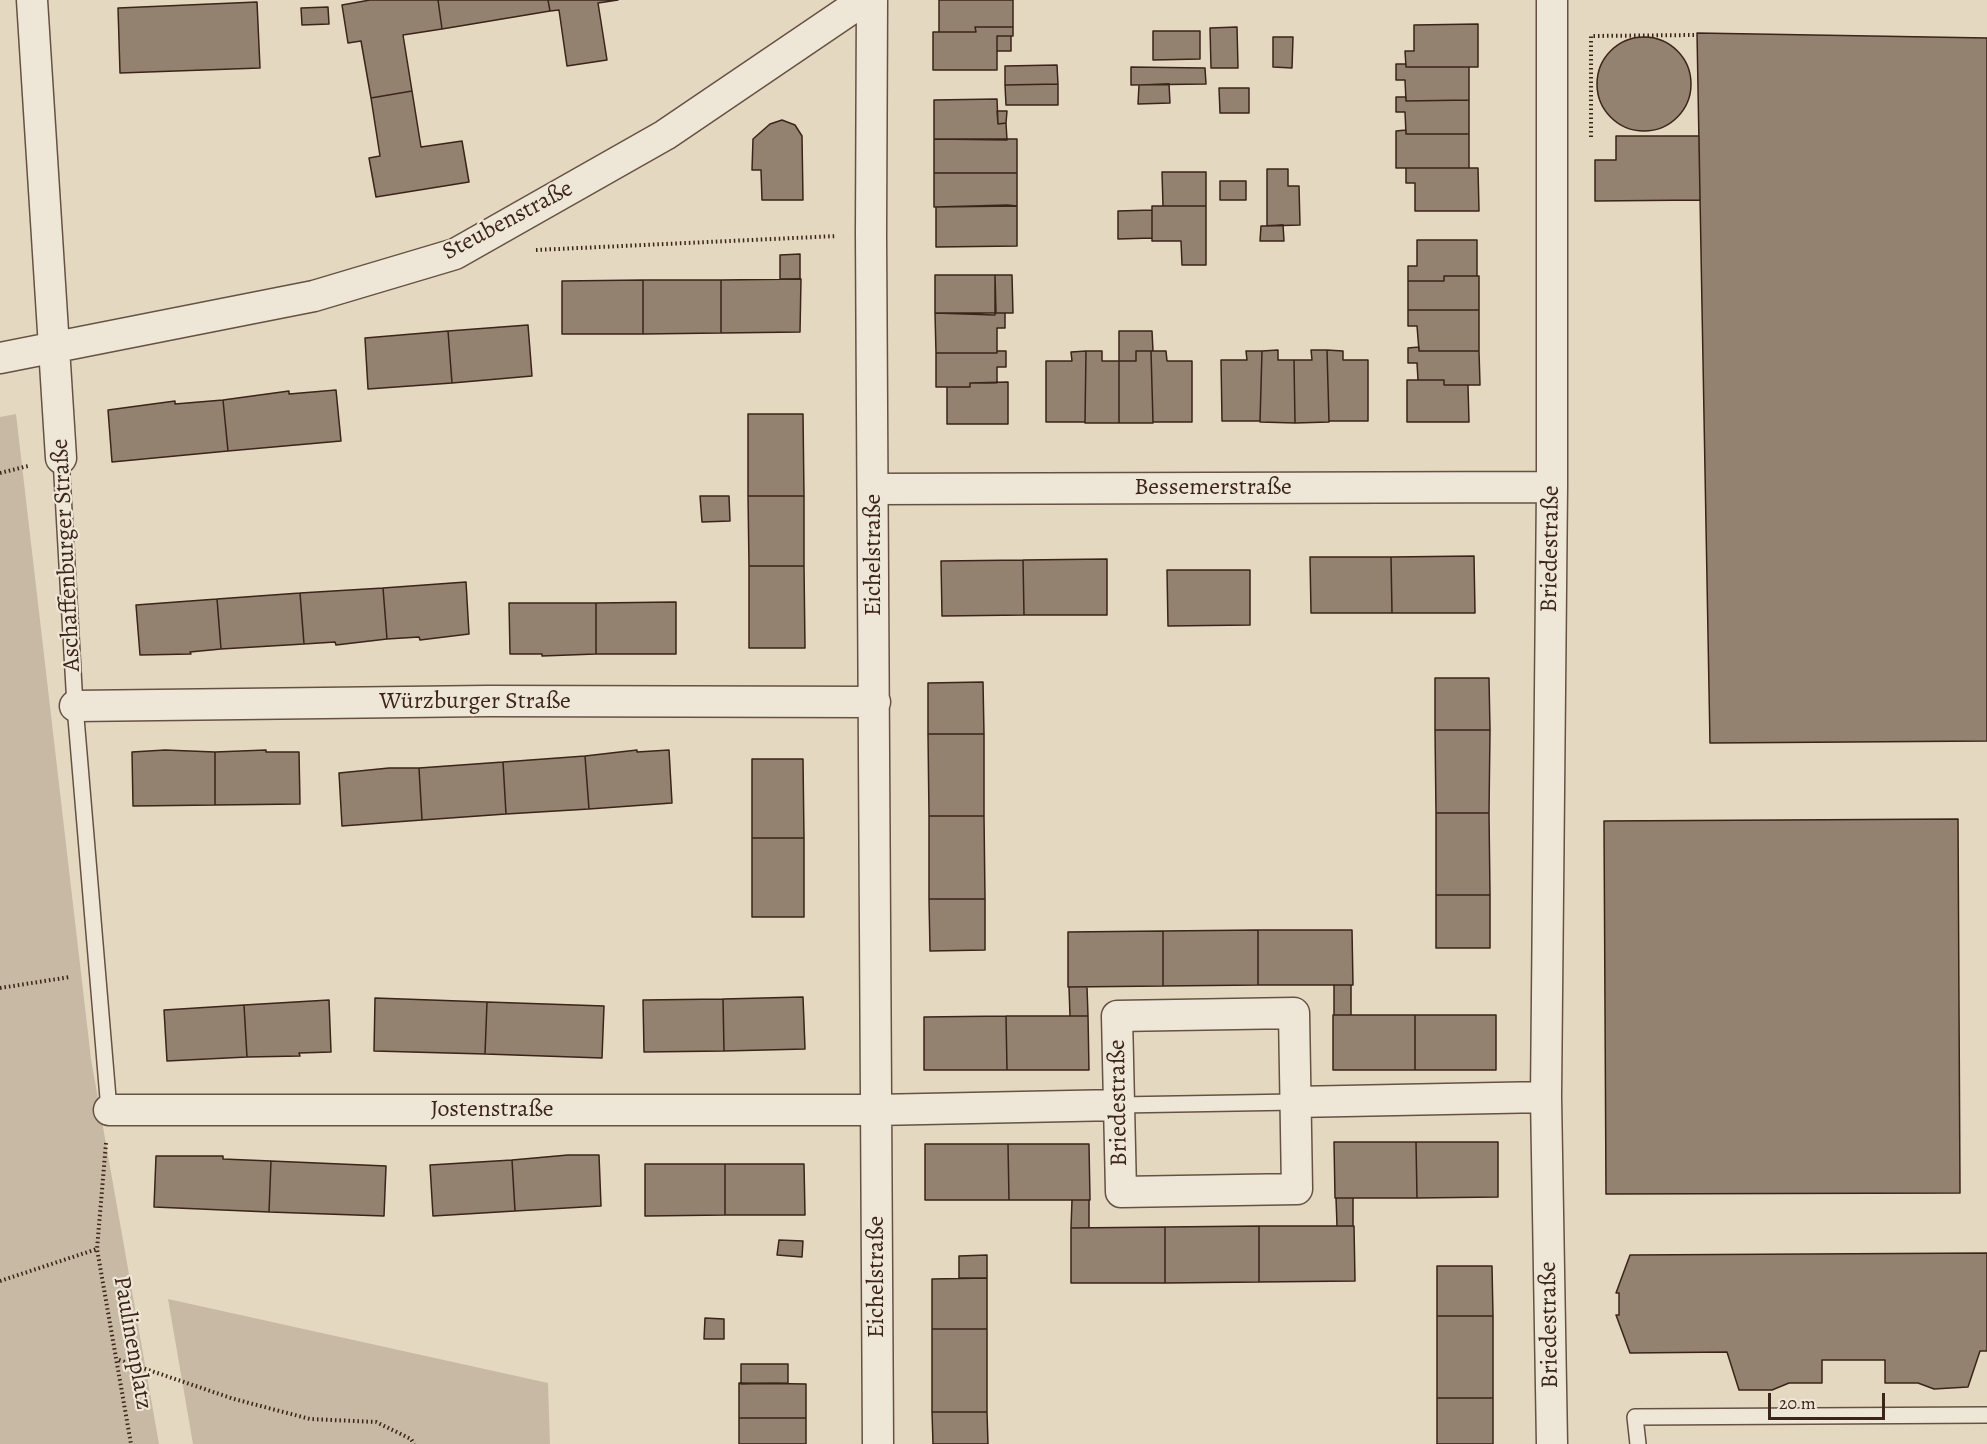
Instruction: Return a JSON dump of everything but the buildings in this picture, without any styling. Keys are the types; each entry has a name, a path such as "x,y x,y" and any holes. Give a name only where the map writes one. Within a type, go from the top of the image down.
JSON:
{"street":[{"name":"Aschaffenburger Straße","path":"32,0 56,348 61,458"},
{"name":"Steubenstraße","path":"0,358 314,296 455,254 665,135 864,0"},
{"name":"Eichelstraße","path":"872,0 870,234 874,489 878,1444"},
{"name":"Briedestraße","path":"1552,0 1552,487 1546,1097 1552,1444"},
{"name":"Bessemerstraße","path":"874,489 1552,487"},
{"name":"Würzburger Straße","path":"75,706 488,701 874,702"},
{"name":"Briedestraße","path":"1294,1013 1295,1102 1297,1189 1121,1192 1117,1017 1294,1013"},
{"path":"1295,1102 1546,1097"},
{"path":"875,1110 1119,1105"},
{"name":"Jostenstraße","path":"109,1110 875,1110"}],"lane":[{"name":"Aschaffenburger Straße","path":"61,458 75,706 109,1110"},
{"path":"1119,1105 1295,1102"},
{"path":"1638,1444 1635,1417 1987,1415"}],"path":[{"path":"1591,137 1591,36 1694,35"},
{"path":"526,251 870,234"},
{"path":"0,988 97,973"},
{"name":"Paulinenplatz","path":"109,1110 97,1250 131,1444"},
{"name":"Paulinenplatz","path":"0,1281 97,1250"},
{"path":"118,1360 234,1399 310,1419 376,1422 411,1439 414,1444"}],"shaded area":[{"path":"16,414 91,1059 159,1444 0,1444 0,417"},
{"path":"168,1299 548,1383 550,1444 193,1444"}]}
